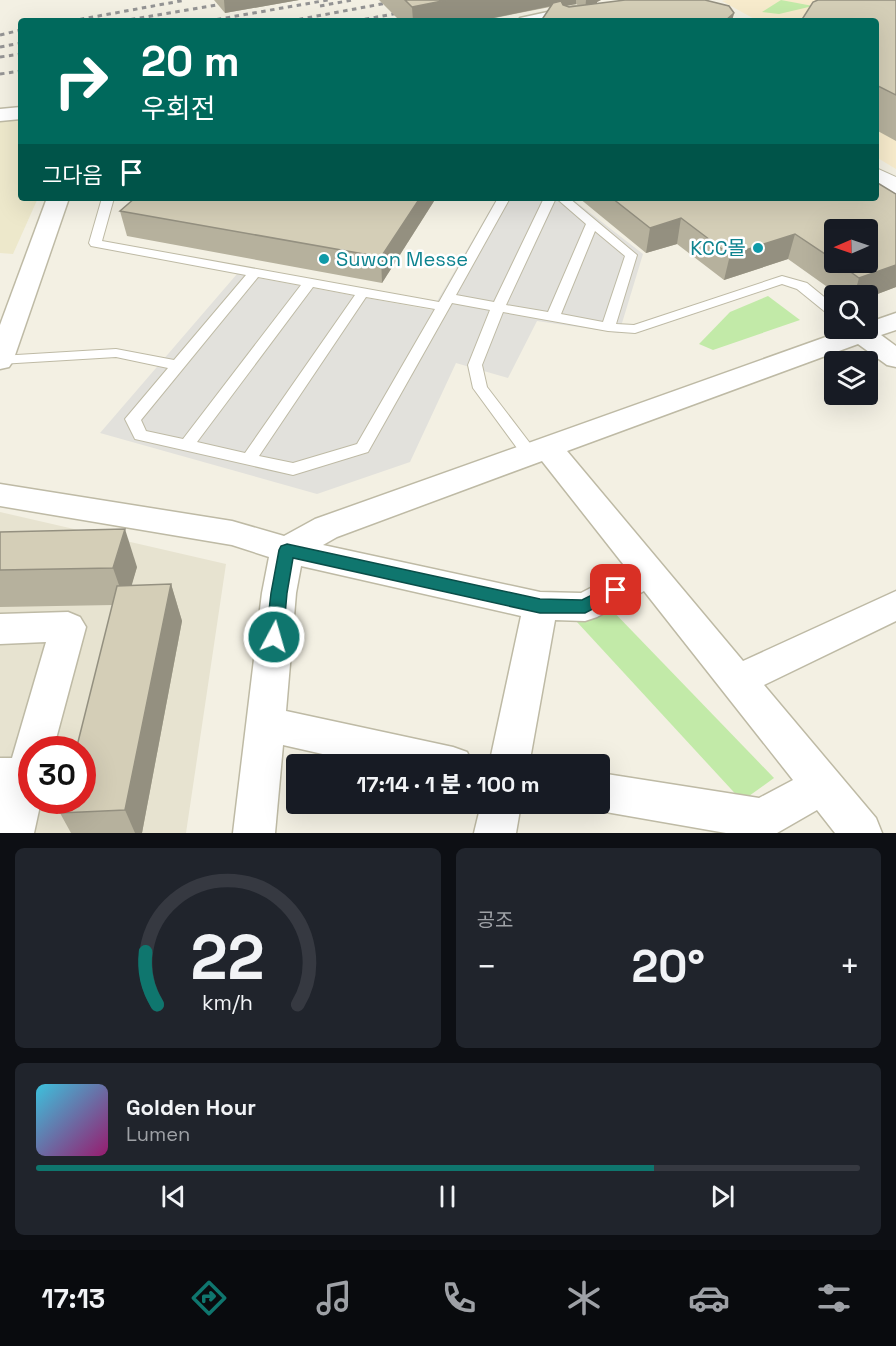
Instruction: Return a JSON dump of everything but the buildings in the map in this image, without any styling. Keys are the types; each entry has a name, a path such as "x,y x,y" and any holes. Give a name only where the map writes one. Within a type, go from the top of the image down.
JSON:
{"street":[{"path":"541,18 576,11"},
{"path":"0,115 18,113"},
{"path":"879,177 896,187"},
{"path":"0,361 31,268 57,201"},
{"path":"878,326 896,321"},
{"path":"287,550 326,528 539,452 837,339"},
{"path":"869,339 896,359"},
{"path":"539,452 648,573 739,680 861,833"},
{"path":"0,495 232,533 287,550 540,606 585,607 648,573"},
{"path":"254,833 279,593 287,550"},
{"path":"739,680 896,605"},
{"path":"511,754 540,606"},
{"path":"0,629 69,627 32,736"},
{"path":"266,724 403,754"},
{"path":"610,794 762,819 823,785"},
{"path":"13,833 18,795"},
{"path":"495,833 499,814"}],"lane":[{"path":"107,201 95,243 363,292 498,307 608,327 635,329 782,280 802,286 824,304"},
{"path":"254,273 132,419 140,435 293,469 363,448 502,201"},
{"path":"539,452 480,388 475,365 498,307 549,201"},
{"path":"566,201 631,255 608,327"},
{"path":"553,317 592,223"},
{"path":"187,445 309,283"},
{"path":"249,459 363,292"},
{"path":"0,361 116,353 177,365"}],"shaded area":[{"path":"896,0 896,169 879,159 879,18 753,18 722,1"},
{"path":"18,119 18,201 37,201 13,254 0,253 0,121"},
{"path":"495,201 575,201 643,254 619,333 537,321 508,378 456,363 410,462 317,494 100,433 237,274 432,310"},
{"path":"0,512 226,564 186,833 0,833"}],"green space":[{"path":"781,0 813,6 779,14 762,12"},
{"path":"768,296 800,320 713,350 699,344 730,312"},
{"path":"607,605 774,778 742,801 577,622"}],"railway":[{"path":"87,18 186,0"},
{"path":"140,18 247,0"},
{"path":"225,18 328,0"},
{"path":"320,6 352,0"},
{"path":"306,18 403,0"},
{"path":"372,18 409,11"},
{"path":"0,35 18,31"},
{"path":"0,47 18,44"},
{"path":"0,57 18,54"},
{"path":"0,74 18,71"}],"place":[{"name":"KCC몰","path":"758,248"},
{"name":"Suwon Messe","path":"324,259"}],"route":[{"path":"274,637 287,550 540,606 585,607 616,590"}]}
